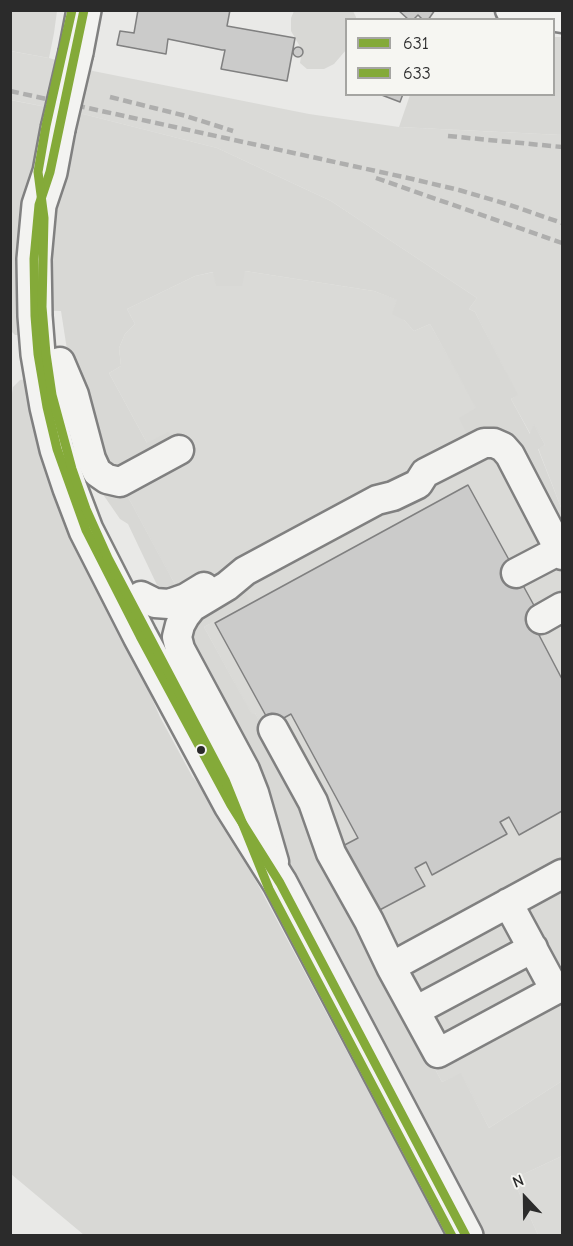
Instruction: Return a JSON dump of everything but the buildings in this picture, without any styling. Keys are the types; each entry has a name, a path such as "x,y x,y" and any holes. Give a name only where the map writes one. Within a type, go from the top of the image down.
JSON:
{"main road":[{"path":"84,10 50,171 39,205 34,259 38,354 46,407 57,449 86,530 140,636 231,804 280,883 466,1236"},
{"path":"50,171 56,218 54,307 66,403 82,465 118,552 236,775 280,883"},
{"path":"57,449 73,473 94,528 119,577 128,588 141,596"}],"street":[{"path":"510,10 562,18"},
{"path":"60,362 74,395 91,459 97,472 107,480 120,482 179,450"},
{"path":"141,596 155,603 169,604 186,598 221,578 244,571 377,500 393,496 418,484 425,473 484,443 494,443 503,447 510,455 561,552 516,573"},
{"path":"244,571 227,586 192,607 184,615 177,637 180,649 245,770 280,883"},
{"path":"273,729 313,802 331,853 438,1053 555,990 508,903"},
{"path":"391,967 562,874"},
{"path":"415,1011 532,948"}],"shaded area":[{"path":"10,11 57,11 49,58 11,51"},
{"path":"294,11 353,11 356,17 345,18 345,51 334,64 324,69 307,69 300,63 302,50 291,31 291,18"},
{"path":"555,37 562,37 562,135 399,127 410,96 555,96"},
{"path":"10,51 49,58 93,71 309,114 399,127 562,135 562,510 538,448 545,445 534,425 531,435 511,399 517,395 475,312 469,309 477,298 331,201 217,148 83,114 11,100"},
{"path":"10,100 83,114 217,148 331,201 477,298 469,309 475,312 518,395 511,399 530,434 534,424 545,445 538,449 562,510 562,527 520,450 469,437 459,418 476,408 430,324 414,331 404,320 392,314 397,300 374,291 245,271 242,286 216,286 213,272 195,276 127,309 135,324 125,334 119,348 121,366 109,373 147,443 168,432 179,450 120,482 177,588 168,590 157,585 128,524 120,519 100,490 74,395 61,311 28,310 21,335 15,335 11,331"},
{"path":"245,271 374,291 398,300 404,320 414,331 430,324 477,408 483,431 562,527 562,1081 489,1128 461,1074 442,1082 383,972 255,713 252,715 204,627 250,601 195,619 120,482 147,443 109,373 121,366 119,348 125,334 135,324 127,309 195,276 214,272 217,286"},
{"path":"26,379 118,630 140,671 160,717 192,776 217,808 445,1235 84,1235 11,1174 10,407 13,387 20,380"},
{"path":"245,592 250,602 204,627 306,805 383,972 442,1082 461,1073 489,1128 562,1081 562,1156 513,1179 538,1235 485,1235 289,875 188,640 195,619"},
{"path":"562,1156 562,1235 538,1235 513,1179"}],"railway":[{"path":"10,91 459,190 562,223"},
{"path":"110,97 186,116 233,131"},
{"path":"448,136 562,147"},
{"path":"376,178 562,243"}],"transit line":[{"name":"633","path":"72,10 38,172 44,218 42,307 46,354 52,395 72,469 86,509 108,558 225,780 269,889 452,1236"},
{"name":"631","path":"84,10 50,172 39,205 34,259 38,354 57,449 86,530 140,636 231,805 280,883 466,1236"}]}
